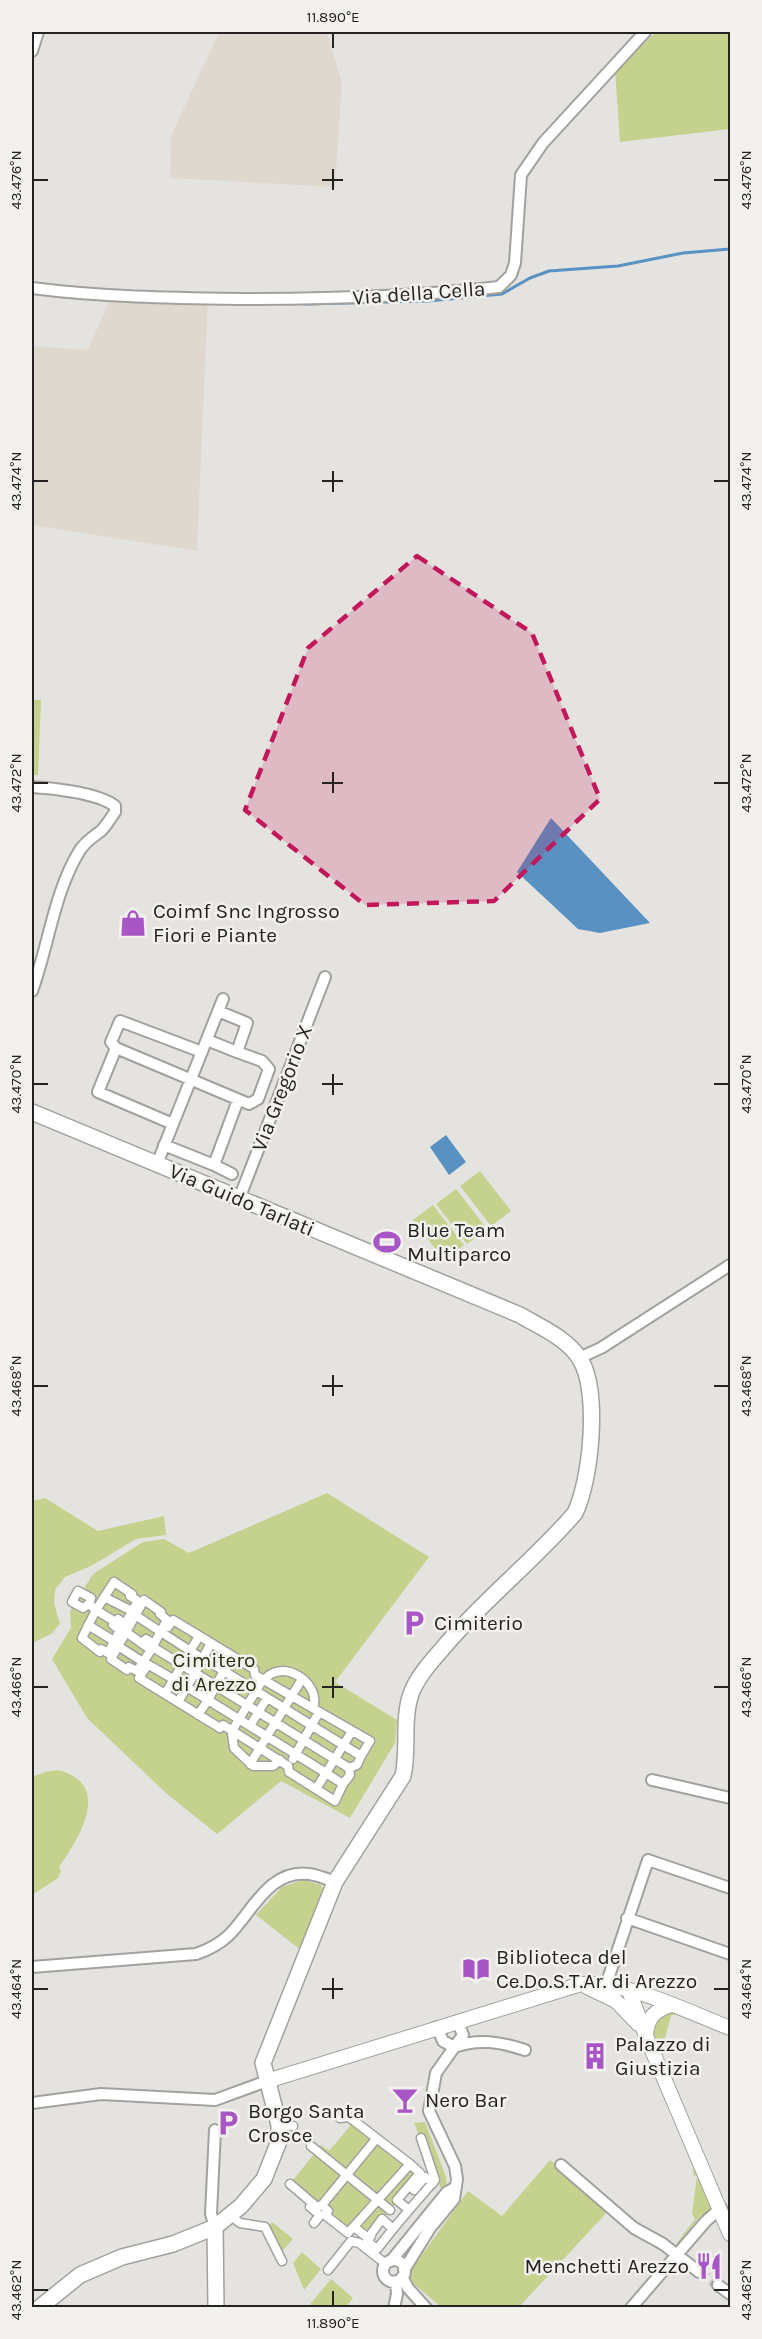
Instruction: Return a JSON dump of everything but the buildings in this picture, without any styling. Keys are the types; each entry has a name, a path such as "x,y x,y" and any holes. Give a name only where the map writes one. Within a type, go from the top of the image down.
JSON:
{"main road":[{"name":"Via Guido Tarlati","path":"32,1112 452,1287"},
{"path":"39,2307 80,2275 122,2257 173,2244 215,2227 230,2215 264,2179 286,2126 276,2107 263,2063 335,1882 404,1776 407,1760 406,1722 411,1693 426,1668 464,1622 565,1525 584,1495 590,1451 590,1381 579,1358 558,1337 520,1315 452,1287 378,1249 322,1226 279,1215"},
{"path":"318,1232 376,1251 378,1249"},
{"path":"215,2227 216,2307"}],"street":[{"path":"32,51 38,32"},
{"name":"Via della Cella","path":"32,288 74,294 168,298 324,299 382,298 499,287 511,275 515,263 521,175 543,143 645,32"},
{"path":"32,787 107,800 115,806 115,812 102,830 87,840 80,850 58,898 43,961 32,991"},
{"name":"Via Gregorio X","path":"239,1199 325,977"},
{"path":"156,1164 223,999"},
{"path":"218,1011 247,1023 237,1052"},
{"path":"202,1052 120,1021 111,1042 116,1048 238,1100 249,1104 258,1099 269,1069 262,1061 207,1040"},
{"path":"116,1048 98,1092 172,1124"},
{"path":"214,1165 238,1100"},
{"path":"164,1144 232,1174"},
{"path":"579,1358 638,1325 730,1265"},
{"path":"114,1582 138,1601 126,1632 108,1653 101,1649 100,1652 82,1638 92,1607 104,1597 114,1582"},
{"path":"104,1597 134,1613 203,1659 361,1756"},
{"path":"144,1600 168,1620 156,1649 137,1671 129,1667 127,1670 111,1659 120,1630 113,1625 115,1622 118,1619 125,1624 144,1600"},
{"path":"92,1607 115,1622"},
{"path":"143,1642 146,1639 154,1644 173,1620 254,1669 255,1675 263,1680 370,1741 357,1764 349,1768"},
{"path":"88,1625 145,1663 343,1784"},
{"path":"126,1632 143,1642 142,1644 151,1650 139,1677 220,1728 224,1725 259,1750 288,1766"},
{"path":"165,1694 200,1636"},
{"path":"178,1702 211,1643"},
{"path":"156,1649 349,1768"},
{"path":"198,1715 232,1656"},
{"path":"280,1760 273,1766 264,1768 250,1764 234,1748 232,1732 263,1680 282,1671 302,1679 312,1694 316,1710 312,1726 288,1766 289,1772 336,1801 343,1784 350,1775 349,1768"},
{"path":"250,1764 302,1679"},
{"path":"249,1726 267,1698"},
{"path":"316,1789 352,1731"},
{"path":"652,1780 730,1798"},
{"path":"606,1985 648,1860 730,1888"},
{"path":"32,1967 196,1954 214,1947 228,1936 265,1890 277,1881 300,1874 310,1874 335,1882"},
{"path":"627,1918 730,1954"},
{"path":"32,2103 101,2094 215,2100 267,2081 437,2027 581,1984 606,1985 629,1991 730,2028"},
{"path":"581,1984 616,2001 634,2018 646,2036"},
{"path":"629,1991 730,2234"},
{"path":"646,2036 650,2017 655,2011 670,2005"},
{"path":"456,2187 447,2192 388,2262 384,2275 389,2280 401,2276 430,2228 454,2199 456,2187 455,2166 429,2111 436,2073 463,2035 457,2021"},
{"path":"437,2027 442,2042 454,2047 467,2042 488,2041 525,2050"},
{"path":"340,2118 349,2117 420,2173 398,2200 409,2210"},
{"path":"215,2130 211,2214 215,2227"},
{"path":"383,2220 367,2241 377,2249 435,2180 421,2138"},
{"path":"376,2139 322,2205 317,2207 288,2186 351,2241 388,2262 401,2263 401,2276 394,2307"},
{"path":"311,2146 390,2210"},
{"path":"322,2205 328,2211 325,2215 348,2233 410,2164"},
{"path":"561,2165 634,2228 699,2272"},
{"path":"401,2203 425,2177 433,2183"},
{"path":"631,2307 706,2221 721,2208"},
{"path":"230,2215 240,2223 265,2227 282,2261"},
{"path":"314,2223 320,2215"},
{"path":"354,2227 368,2238 383,2220"},
{"path":"383,2220 393,2229"},
{"path":"328,2270 351,2241"},
{"path":"401,2276 408,2288 426,2307"},
{"path":"718,2284 730,2294"}],"highlighted area":[{"path":"417,556 532,633 600,799 494,901 365,905 245,810 308,648"}],"shaded area":[{"path":"219,32 327,32 342,83 335,187 170,178 171,136"},
{"path":"208,297 197,551 32,525 32,346 88,350 109,302"}],"green space":[{"path":"730,32 730,129 620,142 615,70 655,33"},
{"path":"32,700 41,700 38,775 32,775"},
{"path":"480,1171 511,1211 491,1226 460,1186"},
{"path":"456,1189 487,1229 467,1244 436,1204"},
{"path":"433,1205 464,1245 444,1260 413,1220"},
{"name":"Cimitero di Arezzo","path":"327,1493 429,1557 335,1682 397,1720 395,1743 350,1818 281,1781 217,1834 167,1794 87,1718 52,1659 71,1628 70,1611 93,1574 143,1542 164,1539 189,1553"},
{"path":"45,1498 98,1531 164,1516 166,1535 136,1539 91,1566 65,1577 55,1590 54,1603 60,1624 51,1634 32,1643 32,1501"},
{"path":"58,1770 75,1777 84,1787 88,1799 87,1812 75,1841 59,1867 61,1871 58,1878 32,1895 32,1777"},
{"path":"303,1880 321,1885 324,1892 302,1951 256,1915 282,1887"},
{"path":"671,2011 679,2013 671,2016 661,2052 658,2053 650,2027 651,2021"},
{"path":"345,2118 420,2173 368,2238 354,2227 348,2233 325,2215 328,2211 290,2184 321,2145 329,2151 350,2126"},
{"path":"425,2122 446,2177 447,2186 441,2190 426,2137 419,2135 414,2123"},
{"path":"550,2160 610,2209 519,2307 441,2307 406,2277 468,2191 502,2216"},
{"path":"694,2165 714,2207 706,2218 701,2215 680,2241 684,2245 681,2248 676,2244 695,2219 692,2214 697,2176 693,2175"},
{"path":"272,2222 293,2239 279,2255 266,2230"},
{"path":"302,2252 321,2269 304,2290 293,2263"},
{"path":"331,2279 353,2298 346,2307 311,2307 311,2303"}],"water":[{"path":"551,818 650,923 600,933 578,929 517,872"},
{"path":"446,1135 466,1162 449,1175 430,1147"}],"waterway":[{"path":"305,304 428,301 502,294 530,278 549,271 618,266 683,253 730,249"}],"tunnel":[{"path":"699,2272 718,2285"}],"place":[{"name":"Coimf Snc Ingrosso Fiori e Piante","path":"133,923"},
{"name":"Blue Team Multiparco","path":"387,1242"},
{"name":"Cimiterio","path":"414,1623"},
{"name":"Biblioteca del Ce.Do.S.T.Ar. di Arezzo","path":"476,1969"},
{"name":"Palazzo di Giustizia","path":"595,2056"},
{"name":"Nero Bar","path":"405,2100"},
{"name":"Borgo Santa Crosce","path":"228,2123"},
{"name":"Menchetti Arezzo","path":"709,2266"}]}
